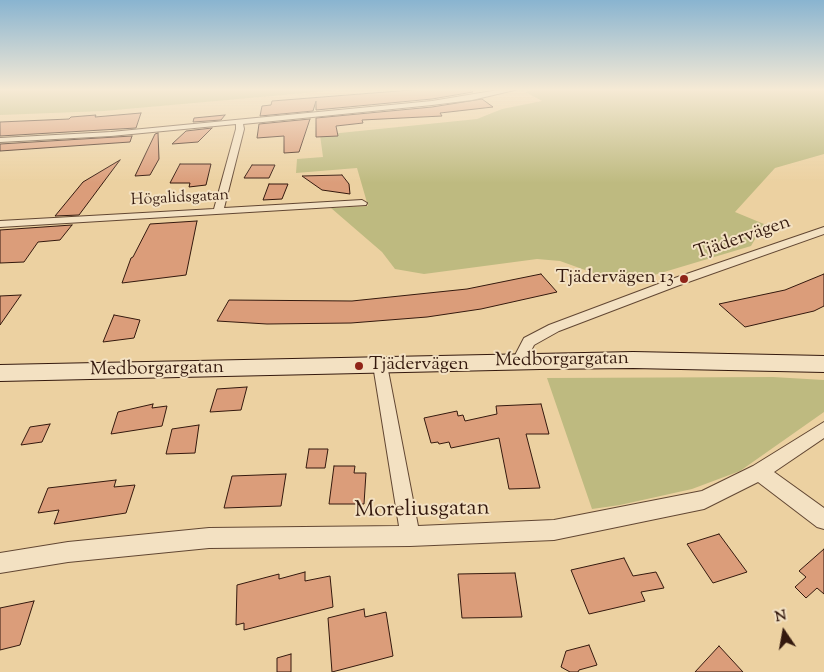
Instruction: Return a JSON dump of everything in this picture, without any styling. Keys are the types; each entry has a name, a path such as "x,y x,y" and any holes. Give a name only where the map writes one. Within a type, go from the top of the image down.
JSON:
{"street":[{"path":"0,140 111,134 246,120"},
{"path":"218,212 240,128 239,121"},
{"name":"Högalidsgatan","path":"0,224 362,203"},
{"name":"Tjädervägen","path":"519,361 529,342 554,328 673,283 824,230"},
{"name":"Medborgargatan","path":"0,373 519,361 633,360 824,364"},
{"path":"380,365 410,536"},
{"name":"Moreliusgatan","path":"0,563 68,552 209,538 410,536 554,530 704,500 759,472 824,429"},
{"path":"759,472 824,520"}],"shaded area":[{"path":"464,120 824,120 824,154 775,168 735,212 764,224 751,246 624,284 560,261 537,259 424,274 395,269 382,252 331,208 368,206 357,168 296,173 297,159 323,157 320,135"},
{"path":"773,377 824,380 824,412 740,471 692,489 620,505 592,509 547,378"}],"building":[{"path":"139,120 136,128 0,136 0,122"},
{"path":"193,120 216,120 193,122"},
{"path":"310,120 299,152 284,153 284,136 257,138 259,124"},
{"path":"316,120 362,120 363,123 336,126 338,136 316,137"},
{"path":"212,128 198,142 172,144 186,131"},
{"path":"158,133 159,159 150,175 135,176 155,134"},
{"path":"132,136 130,142 0,151 0,144"},
{"path":"120,160 79,215 55,216 83,182"},
{"path":"180,164 211,164 206,185 189,187 190,183 170,183"},
{"path":"252,165 275,165 269,178 244,178"},
{"path":"342,175 349,184 350,194 322,190 302,176"},
{"path":"269,184 288,184 282,199 263,200"},
{"path":"197,221 186,275 122,283 131,258 150,224"},
{"path":"72,225 60,240 38,242 24,262 0,263 0,230"},
{"path":"541,274 557,292 481,309 427,317 351,323 267,324 217,321 229,300 352,301 467,289"},
{"path":"824,274 824,306 814,311 745,327 719,304 785,290"},
{"path":"21,295 0,325 0,296"},
{"path":"114,315 140,320 134,338 103,342"},
{"path":"247,387 241,410 210,412 217,389"},
{"path":"153,404 152,408 167,406 162,426 111,434 118,412"},
{"path":"541,404 549,434 526,434 540,488 509,489 499,438 451,448 449,442 431,443 424,418 457,411 458,416 463,415 465,421 497,414 496,406"},
{"path":"50,424 42,442 21,445 30,427"},
{"path":"199,425 195,453 166,454 172,429"},
{"path":"309,449 328,449 325,468 306,468"},
{"path":"334,466 355,466 354,473 366,473 364,504 329,504"},
{"path":"286,474 281,506 224,508 232,476"},
{"path":"116,480 114,487 135,485 126,513 54,524 59,510 38,513 48,488"},
{"path":"719,534 747,572 713,583 687,544"},
{"path":"824,549 824,594 817,588 806,598 795,587 806,577 799,571"},
{"path":"624,558 633,576 656,572 664,588 641,592 645,601 589,614 571,570"},
{"path":"305,572 305,581 330,576 333,607 244,630 244,623 236,625 237,585 279,574 279,579"},
{"path":"515,573 522,617 462,618 458,574"},
{"path":"34,601 20,645 0,650 0,608"},
{"path":"364,609 365,617 386,612 393,656 332,672 328,618"},
{"path":"589,645 597,665 579,670 578,672 570,672 561,667 566,651"},
{"path":"719,646 743,672 695,672"},
{"path":"291,654 291,672 277,672 277,658"}],"place":[{"name":"Tjädervägen 13","path":"684,279"},
{"name":"Tjädervägen","path":"359,366"}]}
